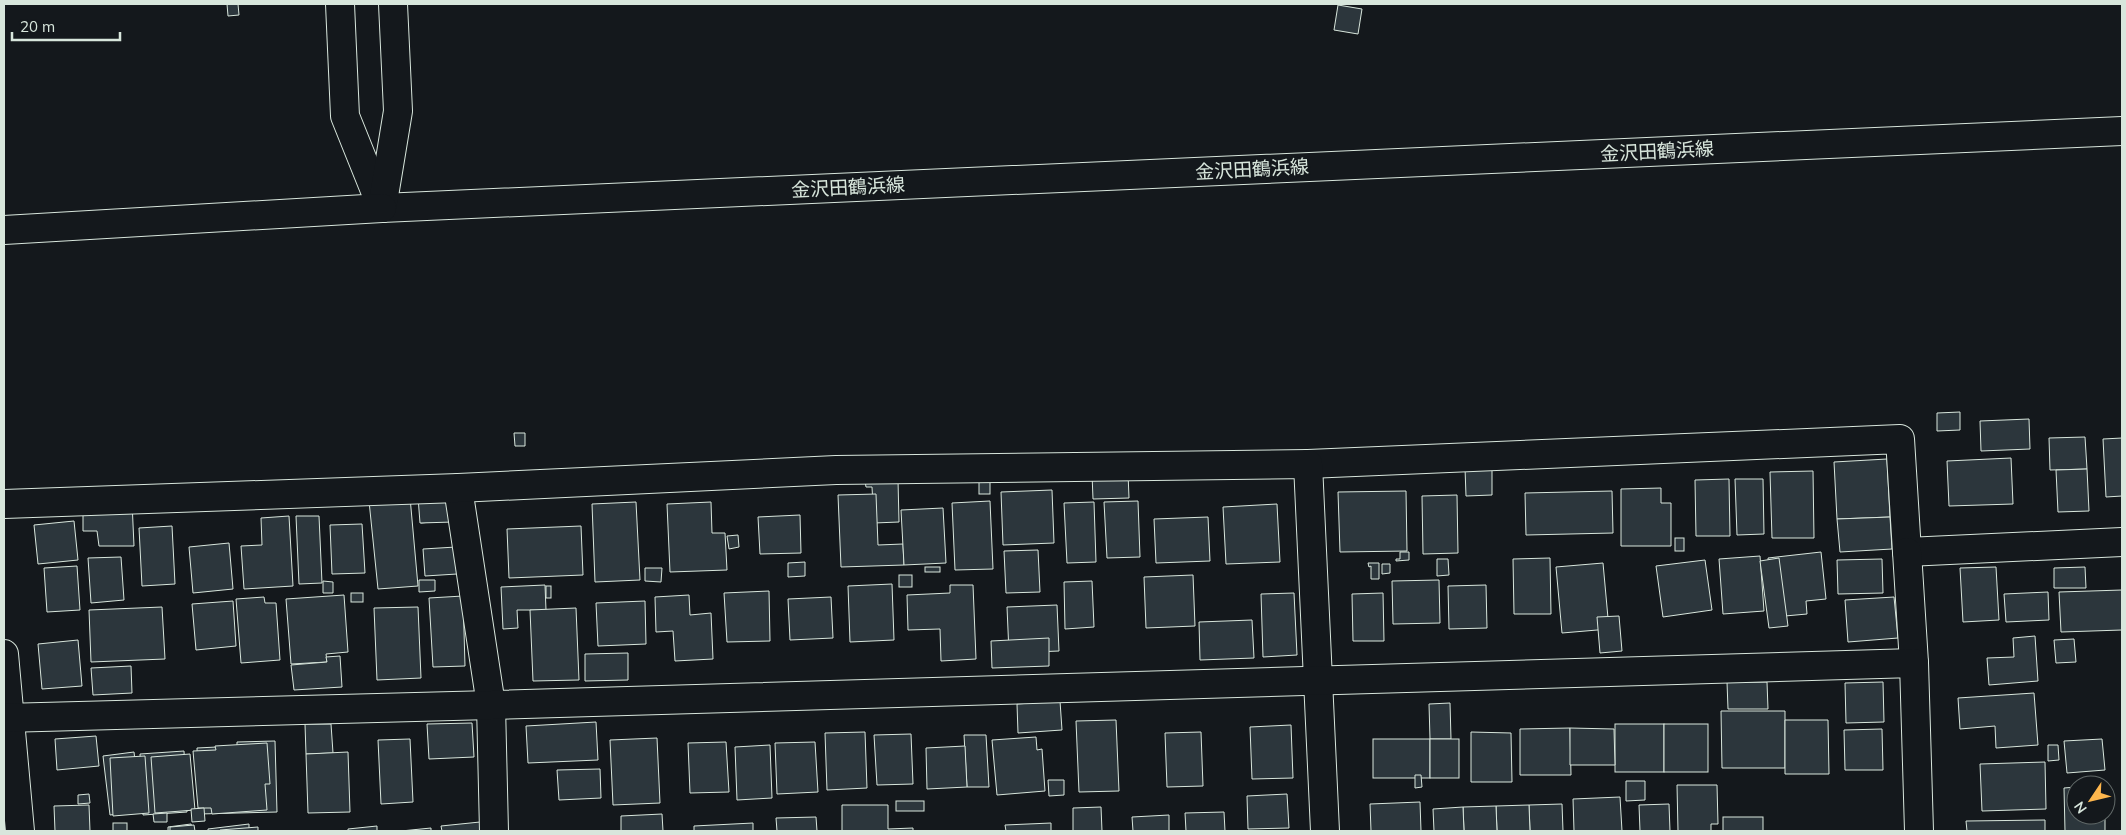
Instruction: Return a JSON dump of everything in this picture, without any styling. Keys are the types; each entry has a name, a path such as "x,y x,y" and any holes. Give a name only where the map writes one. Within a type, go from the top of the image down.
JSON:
{"main road":[{"path":"340,4 345,116 382,208"},
{"path":"382,208 398,111 393,4"},
{"name":"金沢田鶴浜線","path":"4,230 382,208 2122,130"},
{"path":"4,504 458,488 836,470 1308,464 1900,439 1914,663 1919,831"},
{"path":"1308,464 1325,831"},
{"path":"458,488 491,706 494,831"},
{"path":"1907,552 2122,542"},
{"path":"4,654 6,718 20,831"},
{"path":"6,718 491,706 1914,663"}],"building":[{"path":"227,4 238,4 239,15 228,16"},
{"path":"1338,5 1362,9 1358,34 1334,30"},
{"path":"1960,412 1960,430 1937,431 1937,413"},
{"path":"2029,419 2030,449 1981,451 1980,421"},
{"path":"514,433 525,433 525,446 515,446"},
{"path":"2085,437 2087,469 2050,470 2049,438"},
{"path":"2122,438 2122,496 2106,497 2103,439"},
{"path":"2011,458 2013,504 1949,506 1947,461"},
{"path":"1887,459 1890,517 1837,519 1834,462"},
{"path":"1465,468 1492,468 1492,495 1466,496"},
{"path":"2087,469 2089,511 2058,512 2056,470"},
{"path":"1813,471 1814,538 1772,538 1770,472"},
{"path":"1128,473 1129,498 1093,499 1092,474"},
{"path":"979,478 990,478 990,494 979,494"},
{"path":"1729,479 1730,536 1696,536 1695,480"},
{"path":"1735,479 1763,479 1764,534 1737,535"},
{"path":"898,480 899,522 874,523 872,487 866,487 865,481"},
{"path":"1661,488 1661,503 1671,503 1671,546 1621,546 1621,489"},
{"path":"1052,490 1054,543 1003,545 1001,492"},
{"path":"1406,491 1407,551 1340,552 1338,492"},
{"path":"1612,491 1613,533 1526,535 1525,493"},
{"path":"419,494 458,498 460,519 421,523"},
{"path":"876,494 878,545 903,544 904,565 841,567 838,495"},
{"path":"451,495 453,522 420,523 418,497"},
{"path":"1457,495 1458,553 1423,554 1422,496"},
{"path":"410,497 418,586 378,589 369,501"},
{"path":"990,501 993,569 955,570 952,503"},
{"path":"1138,501 1140,557 1107,558 1104,502"},
{"path":"132,502 134,546 99,546 97,531 83,531 83,506"},
{"path":"636,502 640,580 595,582 592,504"},
{"path":"711,502 712,533 725,533 727,570 670,572 667,504"},
{"path":"1094,502 1096,562 1067,563 1064,503"},
{"path":"1277,504 1280,562 1226,564 1223,507"},
{"path":"943,508 946,563 904,565 901,510"},
{"path":"800,515 801,553 760,554 758,517"},
{"path":"289,516 293,586 244,589 241,546 262,545 261,518"},
{"path":"296,516 319,516 322,583 299,584"},
{"path":"1208,517 1210,561 1156,563 1154,519"},
{"path":"1890,517 1892,549 1840,552 1837,519"},
{"path":"74,521 78,560 38,564 34,525"},
{"path":"362,524 365,573 332,574 330,525"},
{"path":"172,526 175,584 142,586 139,528"},
{"path":"581,526 583,575 509,578 507,529"},
{"path":"738,535 739,547 729,549 727,536"},
{"path":"1675,538 1684,538 1684,551 1675,551"},
{"path":"229,543 233,589 193,593 189,547"},
{"path":"456,547 457,574 425,576 423,549"},
{"path":"1038,550 1040,592 1006,593 1004,551"},
{"path":"1400,552 1409,552 1409,560 1396,561 1396,559 1400,559"},
{"path":"1821,552 1826,599 1806,601 1807,614 1774,617 1768,558"},
{"path":"1760,556 1764,611 1723,614 1719,559"},
{"path":"121,557 124,600 91,603 88,558"},
{"path":"1550,558 1551,614 1514,614 1513,559"},
{"path":"1779,558 1788,626 1769,628 1760,561"},
{"path":"1437,559 1448,559 1449,575 1437,576"},
{"path":"1882,559 1883,593 1838,594 1837,560"},
{"path":"1705,560 1712,610 1663,617 1656,566"},
{"path":"805,562 805,576 788,577 788,563"},
{"path":"1368,563 1379,563 1379,579 1371,579 1371,566 1369,567"},
{"path":"1603,563 1609,629 1562,633 1556,567"},
{"path":"1382,564 1390,564 1390,573 1382,574"},
{"path":"77,566 80,610 47,612 44,568"},
{"path":"925,567 940,567 940,572 925,572"},
{"path":"1996,567 1999,620 1963,622 1960,568"},
{"path":"2085,567 2086,588 2054,588 2054,568"},
{"path":"645,568 662,568 661,582 645,581"},
{"path":"899,575 912,575 912,587 899,587"},
{"path":"1193,575 1195,626 1146,628 1144,577"},
{"path":"419,580 435,580 435,591 419,592"},
{"path":"1439,580 1440,623 1393,624 1392,581"},
{"path":"323,581 333,582 333,593 323,593"},
{"path":"1092,581 1094,627 1065,629 1064,582"},
{"path":"892,584 894,640 850,642 848,586"},
{"path":"545,585 546,610 517,610 518,628 503,629 501,587"},
{"path":"950,585 973,585 976,659 941,661 940,629 908,630 907,595 950,593"},
{"path":"1486,585 1487,628 1449,629 1448,586"},
{"path":"546,586 551,586 551,598 546,598"},
{"path":"2122,590 2122,630 2061,632 2059,592"},
{"path":"769,591 770,641 727,642 724,593"},
{"path":"2048,592 2049,620 2006,622 2004,594"},
{"path":"351,593 363,593 363,602 351,602"},
{"path":"1294,593 1297,655 1263,657 1261,594"},
{"path":"1383,593 1384,641 1353,641 1352,594"},
{"path":"344,595 348,652 326,654 327,662 291,664 286,599"},
{"path":"689,595 690,615 711,613 713,659 675,661 673,631 656,632 655,597"},
{"path":"463,596 465,666 433,667 429,598"},
{"path":"264,597 265,603 276,603 280,660 241,663 236,599"},
{"path":"831,597 833,638 790,640 788,599"},
{"path":"1894,597 1898,638 1848,642 1845,600"},
{"path":"233,601 236,646 196,650 192,604"},
{"path":"645,601 646,644 598,646 596,603"},
{"path":"1057,605 1059,651 1009,653 1007,607"},
{"path":"162,607 165,659 91,662 89,610"},
{"path":"418,607 421,678 377,680 374,608"},
{"path":"576,608 579,680 533,681 530,610"},
{"path":"1619,616 1622,651 1600,653 1597,617"},
{"path":"1252,620 1254,658 1200,660 1199,622"},
{"path":"2035,636 2038,681 1989,685 1987,658 2014,657 2013,638"},
{"path":"1049,638 1049,666 992,668 991,641"},
{"path":"2074,639 2076,662 2056,663 2054,640"},
{"path":"78,640 82,686 42,689 38,644"},
{"path":"628,653 628,680 585,681 585,654"},
{"path":"340,656 342,687 294,690 291,665 327,662 326,657"},
{"path":"131,666 132,693 93,695 91,668"},
{"path":"1727,682 1767,682 1768,709 1728,709"},
{"path":"1883,682 1884,722 1846,723 1845,683"},
{"path":"2034,693 2038,745 1996,748 1995,726 1960,729 1958,698"},
{"path":"1060,701 1062,730 1018,733 1017,704"},
{"path":"1450,703 1451,739 1430,739 1429,704"},
{"path":"1721,711 1785,711 1785,768 1722,768"},
{"path":"1116,720 1119,791 1079,792 1076,721"},
{"path":"1785,720 1828,720 1829,774 1785,774"},
{"path":"596,722 598,760 528,763 526,726"},
{"path":"472,723 474,757 429,759 427,724"},
{"path":"305,724 331,724 333,753 306,754"},
{"path":"1615,724 1664,724 1664,772 1615,772"},
{"path":"1664,724 1708,724 1708,772 1664,772"},
{"path":"1291,725 1293,778 1252,779 1250,727"},
{"path":"1570,728 1571,775 1520,775 1520,729"},
{"path":"1570,728 1614,729 1615,765 1570,765"},
{"path":"1882,729 1883,770 1845,770 1844,730"},
{"path":"865,732 867,788 827,790 825,733"},
{"path":"1201,732 1203,786 1167,787 1165,733"},
{"path":"1471,732 1511,733 1512,782 1471,782"},
{"path":"911,734 913,784 877,785 874,735"},
{"path":"964,735 986,735 989,787 967,787"},
{"path":"96,736 99,766 57,770 55,739"},
{"path":"1036,737 1037,750 1042,749 1045,791 997,795 992,740"},
{"path":"657,738 660,803 613,805 610,740"},
{"path":"410,739 413,802 381,804 378,740"},
{"path":"1373,739 1430,739 1430,778 1373,778"},
{"path":"1430,739 1459,739 1459,778 1430,778"},
{"path":"2102,739 2105,770 2067,773 2064,741"},
{"path":"275,741 277,812 199,814 197,748 237,746 237,742"},
{"path":"726,742 729,792 690,793 688,743"},
{"path":"815,742 818,792 777,794 775,743"},
{"path":"267,743 270,784 265,784 267,810 212,814 211,808 198,808 193,751 216,750 215,746"},
{"path":"770,745 772,798 737,800 735,747"},
{"path":"2048,745 2058,745 2059,760 2048,761"},
{"path":"965,746 967,787 927,789 926,748"},
{"path":"184,751 187,812 143,815 140,754"},
{"path":"134,752 141,811 110,815 103,756"},
{"path":"348,752 350,812 308,813 306,754"},
{"path":"190,754 195,810 155,813 151,757"},
{"path":"145,756 149,813 113,816 110,758"},
{"path":"2045,762 2046,809 1982,811 1980,764"},
{"path":"600,769 601,798 559,800 557,770"},
{"path":"1415,775 1421,775 1422,787 1415,788"},
{"path":"1048,780 1064,780 1064,795 1049,796"},
{"path":"1626,781 1645,781 1645,800 1626,801"},
{"path":"1677,785 1717,785 1718,824 1711,824 1711,831 1678,831"},
{"path":"2064,788 2066,788 2066,825 2105,825 2105,831 2065,831"},
{"path":"89,794 90,803 78,804 78,795"},
{"path":"1287,794 1289,828 1248,829 1247,796"},
{"path":"1620,797 1622,831 1574,831 1573,799"},
{"path":"896,801 924,801 924,811 896,811"},
{"path":"1420,802 1421,831 1371,831 1370,804"},
{"path":"1562,804 1563,831 1530,831 1529,805"},
{"path":"1669,804 1670,831 1640,831 1639,805"},
{"path":"89,805 90,831 55,831 54,806"},
{"path":"842,805 888,805 888,829 913,828 913,831 842,831"},
{"path":"1529,805 1530,831 1497,831 1496,806"},
{"path":"1496,806 1497,831 1464,831 1463,807"},
{"path":"1101,807 1102,831 1073,831 1073,808"},
{"path":"1463,807 1464,831 1434,831 1433,809"},
{"path":"204,808 205,821 192,822 191,809"},
{"path":"1224,812 1225,831 1186,831 1185,813"},
{"path":"167,813 167,822 154,822 153,814"},
{"path":"662,814 663,831 621,831 621,816"},
{"path":"1169,815 1169,831 1133,831 1132,817"},
{"path":"816,817 817,831 777,831 776,818"},
{"path":"1723,817 1763,817 1763,831 1723,831"},
{"path":"2045,820 2045,831 1967,831 1966,821"},
{"path":"480,822 481,831 442,831 441,826"},
{"path":"113,823 127,823 127,831 113,831"},
{"path":"753,823 753,831 694,831 694,826"},
{"path":"1051,823 1051,831 1006,831 1005,825"},
{"path":"191,824 193,831 168,831 168,827"},
{"path":"249,824 249,831 208,831 208,829"},
{"path":"194,825 195,831 170,831 170,827"},
{"path":"377,826 377,831 348,831 348,829"},
{"path":"258,827 258,831 220,831 220,830"},
{"path":"431,828 431,831 401,831"}]}
